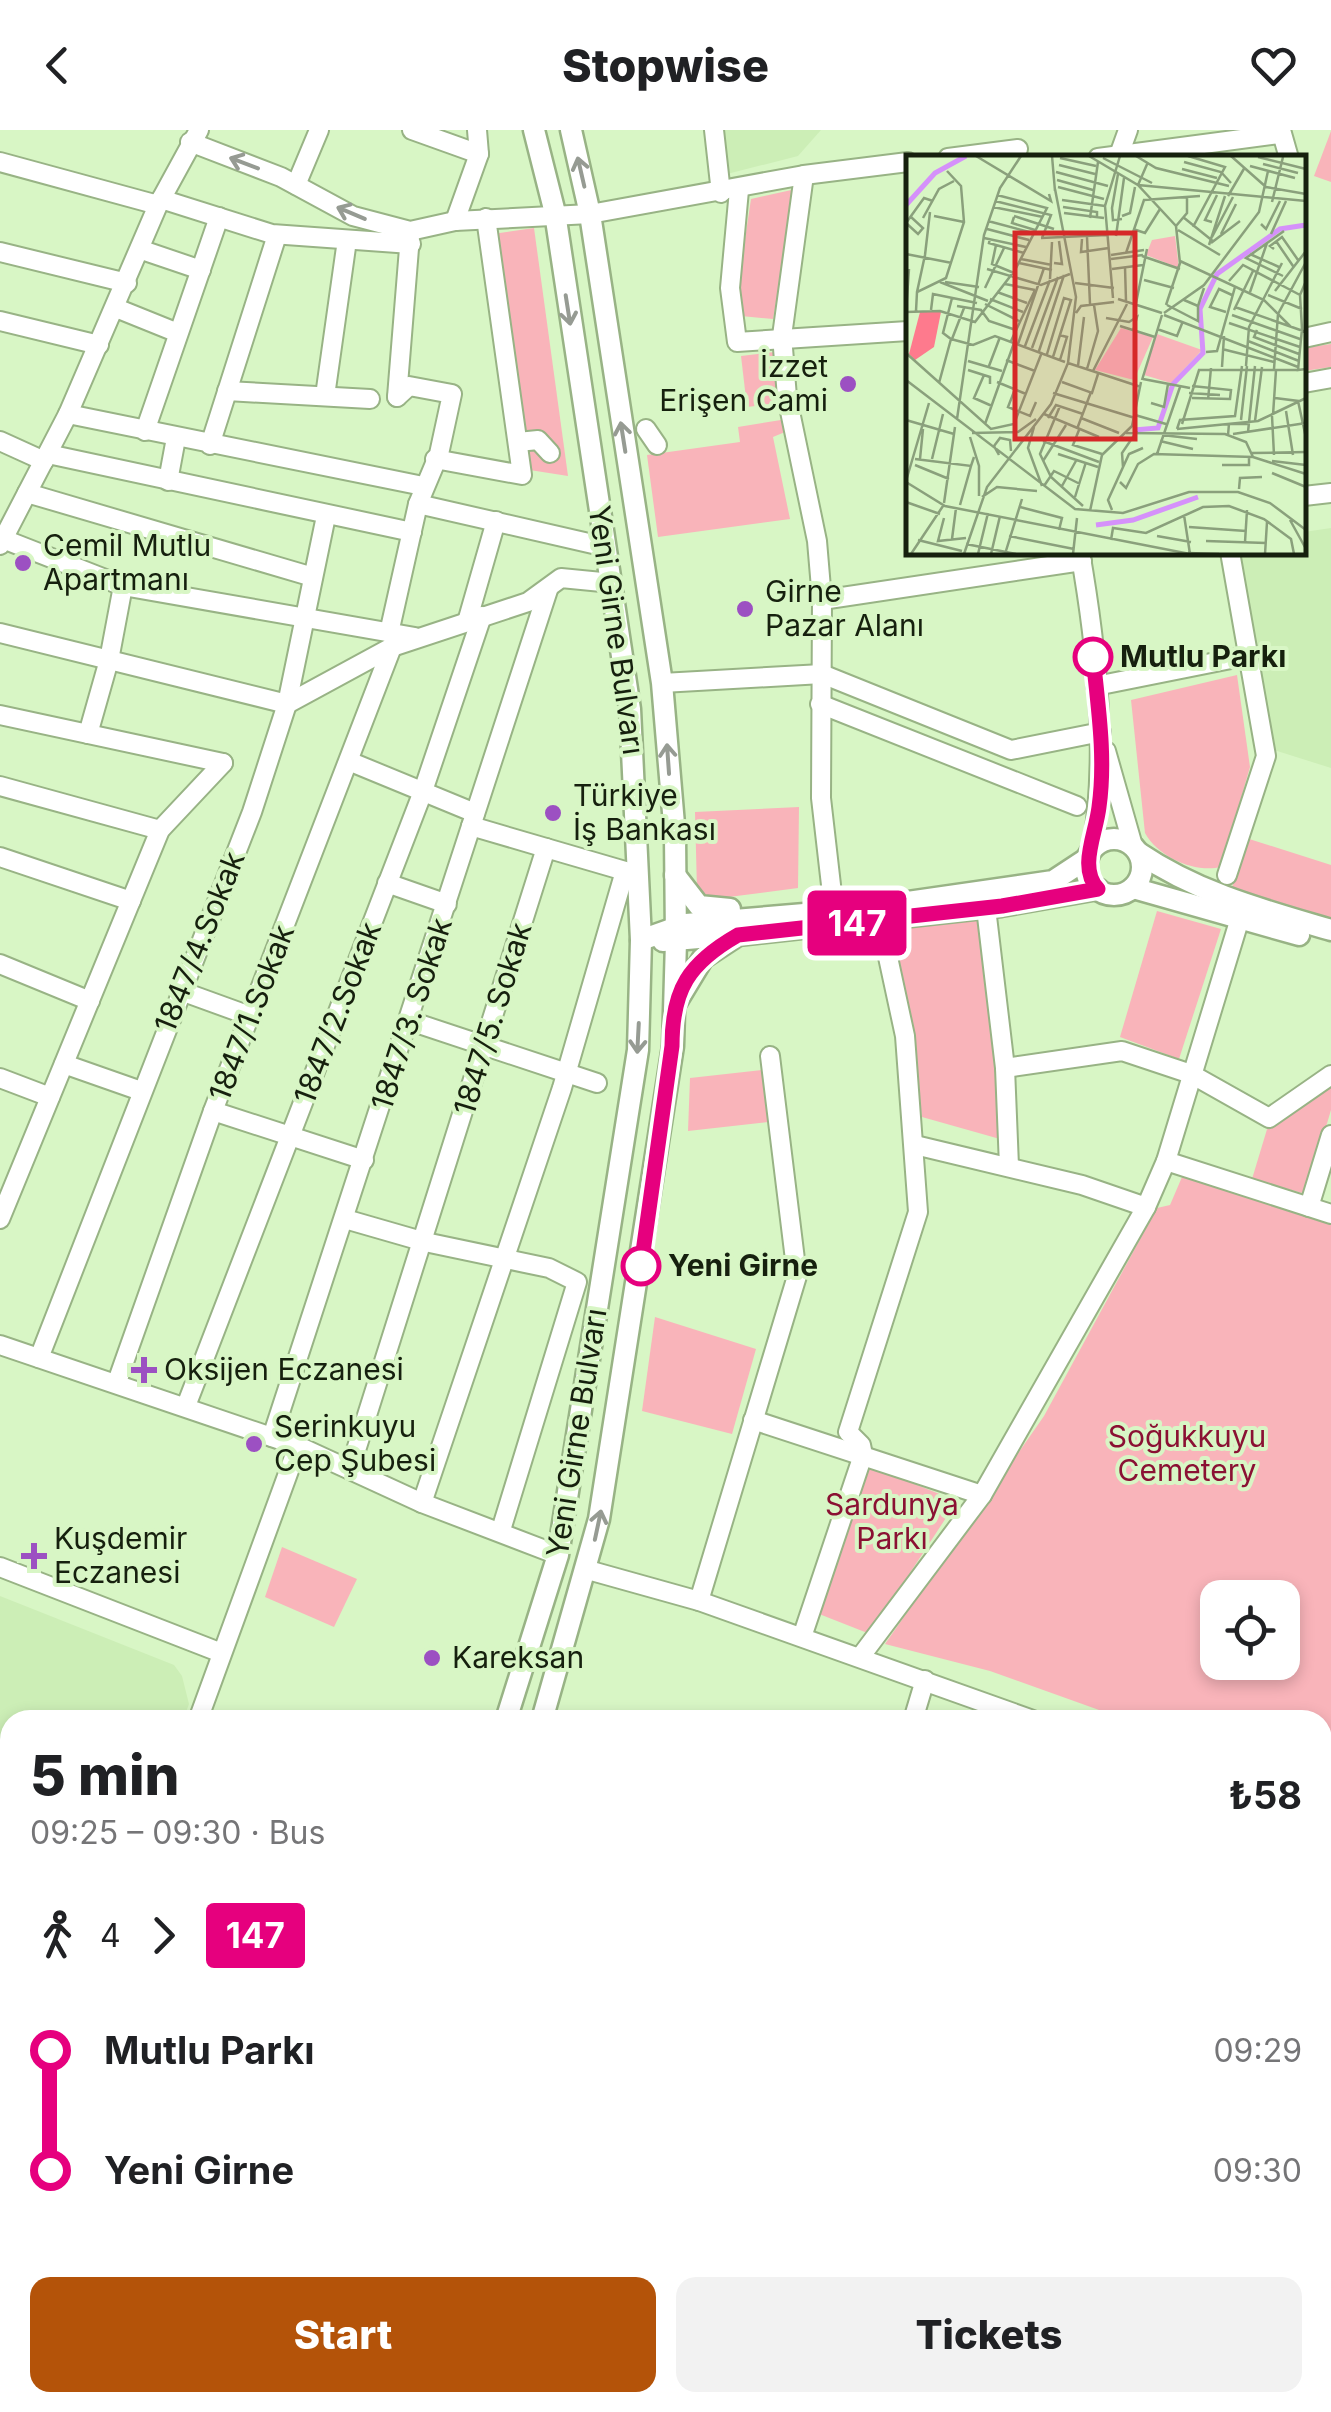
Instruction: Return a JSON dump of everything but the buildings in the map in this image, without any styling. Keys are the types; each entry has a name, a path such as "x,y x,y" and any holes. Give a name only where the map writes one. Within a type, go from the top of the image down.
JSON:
{"main road":[{"name":"Yeni Girne Bulvarı","path":"509,1710 558,1556 638,1050 641,940 631,727 612,583 554,213 534,130"},
{"name":"Yeni Girne Bulvarı","path":"545,1710 588,1570 646,1234 672,1046 676,933 662,683 590,214 571,130"},
{"path":"641,940 780,914 1053,880 1115,839 1176,878 1216,896 1331,930"},
{"path":"1133,888 1142,872 1136,849"},
{"path":"1090,854 1088,875 1098,889"},
{"path":"675,875 699,906 764,907 780,914"},
{"path":"676,933 738,935 986,908 1098,889 1116,894 1133,888 1331,944"},
{"path":"672,1012 689,975 703,958 738,935"}],"street":[{"path":"296,185 319,130"},
{"path":"412,130 479,154"},
{"path":"455,221 479,154 477,130"},
{"path":"714,130 730,192 730,288 737,342 782,336 872,336 906,331"},
{"path":"1128,130 1118,155 1280,132"},
{"path":"410,238 353,216 195,136 160,202 68,414 28,493 9,508 2,542 123,586 391,640 424,639 528,602 561,578 612,583"},
{"path":"966,155 1018,146"},
{"path":"0,162 277,235 347,240 410,238 455,221 590,214 730,192 804,175 906,162"},
{"path":"804,175 782,336 787,397 817,541 822,600 821,798 834,910"},
{"path":"145,431 219,217"},
{"path":"435,460 522,475 486,218"},
{"path":"210,445 277,235"},
{"name":"1847/1.Sokak","path":"118,1382 214,1111 351,762 391,640 421,495 435,460 452,394 409,386 397,397 410,238"},
{"path":"325,396 347,240"},
{"path":"142,250 201,270"},
{"path":"0,252 127,283"},
{"path":"116,308 178,333"},
{"path":"0,321 99,345"},
{"path":"1306,338 1331,332"},
{"path":"1306,383 1331,378"},
{"path":"227,391 370,398"},
{"path":"68,414 421,495 496,521 606,547"},
{"path":"168,481 176,438"},
{"path":"518,442 538,440 550,453"},
{"path":"0,441 46,458 412,532"},
{"path":"28,493 313,576"},
{"path":"1306,496 1331,493"},
{"name":"1847/4.Sokak","path":"39,1358 252,812 287,704 326,516"},
{"name":"1847/2.Sokak","path":"186,1406 422,794 474,619 496,521"},
{"path":"1228,875 1266,756 1230,555"},
{"path":"822,600 1081,557 1100,732 1100,802 1090,854"},
{"path":"88,734 109,660 123,586"},
{"name":"1847/3. Sokak","path":"272,1436 548,590"},
{"path":"0,634 287,704 391,640"},
{"path":"1096,686 1246,656"},
{"path":"662,683 822,674 1010,750 1100,732"},
{"path":"820,704 1077,806"},
{"path":"0,715 223,763 160,830 50,1098 4,1198 0,1219"},
{"path":"1100,732 1136,849"},
{"path":"351,762 473,820 546,848 625,871 567,1071 422,1502"},
{"path":"0,786 160,830"},
{"name":"1847/5. Sokak","path":"350,1466 546,848"},
{"path":"0,857 132,901"},
{"path":"386,883 447,904"},
{"path":"986,908 1005,1068 1009,1166"},
{"path":"861,1656 982,1495 1146,1208 1166,1162 1240,918"},
{"path":"802,1637 863,1455 861,1445 848,1432 918,1212 904,1036 880,920"},
{"path":"0,964 90,1001"},
{"path":"181,991 250,1016"},
{"path":"410,1021 597,1083"},
{"path":"1005,1068 1122,1051 1191,1074 1269,1118 1331,1075"},
{"path":"699,1602 797,1276 770,1056"},
{"path":"64,1064 141,1092"},
{"path":"0,1078 50,1098"},
{"path":"214,1111 364,1160"},
{"path":"1309,1208 1331,1135"},
{"path":"915,1145 1009,1166 1146,1208"},
{"path":"1166,1162 1331,1214"},
{"path":"345,1219 424,1242 549,1268 577,1282 501,1530"},
{"path":"0,1345 272,1436 558,1556"},
{"path":"753,1420 982,1495"},
{"path":"201,1710 298,1446"},
{"path":"0,1567 220,1652"},
{"path":"588,1570 861,1656 1007,1710"},
{"path":"916,1710 926,1680"}],"shaded area":[{"path":"721,130 821,130 798,156 727,174"},
{"path":"1331,528 1331,768 1274,750 1250,646 1238,555 1306,555 1306,532"},
{"path":"0,1596 174,1665 182,1676 189,1704 187,1710 0,1710"}],"green space":[{"path":"1331,131 1331,182 1314,176"},
{"path":"796,189 773,319 741,316 739,279 751,199"},
{"path":"534,228 568,476 517,468 486,235"},
{"path":"1331,344 1331,367 1306,371 1306,348"},
{"path":"774,352 779,403 747,407 741,356"},
{"path":"781,420 785,432 773,437 790,519 658,537 647,455 740,442 738,427"},
{"path":"1237,675 1250,767 1221,867 1200,868 1168,856 1145,833 1131,700"},
{"path":"799,807 798,888 713,899 697,890 695,812"},
{"path":"1246,838 1331,865 1331,918 1232,888"},
{"path":"1157,911 1221,929 1179,1059 1120,1037"},
{"path":"978,916 1007,1141 922,1117 895,928"},
{"path":"762,1070 768,1122 688,1131 690,1078"},
{"path":"1331,1083 1331,1110 1306,1194 1252,1179 1268,1126"},
{"name":"Soğukkuyu Cemetery","path":"1182,1177 1331,1223 1331,1710 1099,1710 990,1671 885,1644 1044,1416 1157,1208 1170,1205"},
{"path":"655,1317 756,1349 732,1434 642,1411"},
{"name":"Sardunya Parkı","path":"867,1465 957,1501 870,1634 814,1612"},
{"path":"282,1547 357,1579 334,1627 265,1597"}],"bus line":[{"name":"147","path":"641,1266 672,1046 672,1012 689,975 703,958 738,935 1002,906 1098,889 1086,866 1100,802 1100,732 1093,657"}],"place":[{"name":"İzzet Erişen Cami","path":"848,384"},
{"name":"Cemil Mutlu Apartmanı","path":"23,563"},
{"name":"Girne Pazar Alanı","path":"745,609"},
{"name":"Mutlu Parkı","path":"1093,657"},
{"name":"Türkiye İş Bankası","path":"553,813"},
{"name":"Yeni Girne","path":"641,1266"},
{"name":"Oksijen Eczanesi","path":"144,1370"},
{"name":"Serinkuyu Cep Şubesi","path":"254,1444"},
{"name":"Kuşdemir Eczanesi","path":"34,1556"},
{"name":"Kareksan","path":"432,1658"}]}
